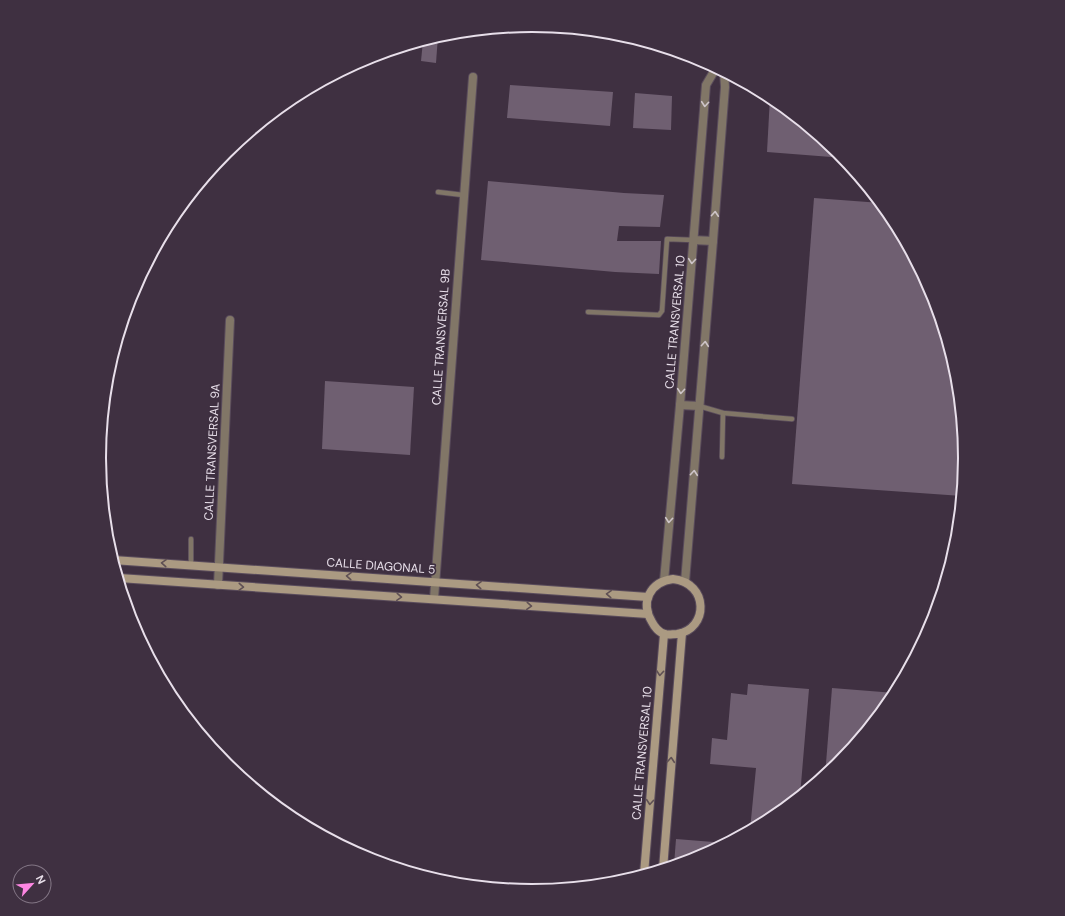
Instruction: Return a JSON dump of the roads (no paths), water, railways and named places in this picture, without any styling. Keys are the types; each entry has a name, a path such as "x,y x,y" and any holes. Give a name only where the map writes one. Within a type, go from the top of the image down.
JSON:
{"main road":[{"name":"CALLE DIAGONAL 5","path":"119,560 435,581 648,597"},
{"path":"124,578 648,614"},
{"path":"673,579 685,582 692,587 698,595 701,604 700,613 696,622 690,629 682,633 664,634 654,626 648,614 648,597 653,588 664,581 673,579"},
{"path":"664,863 682,633"},
{"name":"CALLE TRANSVERSAL 10","path":"644,869 664,634"}],"street":[{"name":"CALLE TRANSVERSAL 10","path":"664,581 706,85 713,72"},
{"name":"CALLE TRANSVERSAL 9B","path":"434,600 473,77"},
{"path":"685,582 713,241 725,87 724,78"},
{"path":"693,240 713,241"},
{"name":"CALLE TRANSVERSAL 9A","path":"218,585 230,320"},
{"path":"680,405 700,406"}],"lane":[{"path":"438,192 463,195"},
{"path":"588,312 659,315 662,311 667,239 693,240"},
{"path":"700,406 724,413 792,419"},
{"path":"722,457 724,413"},
{"path":"191,539 191,565"}]}
